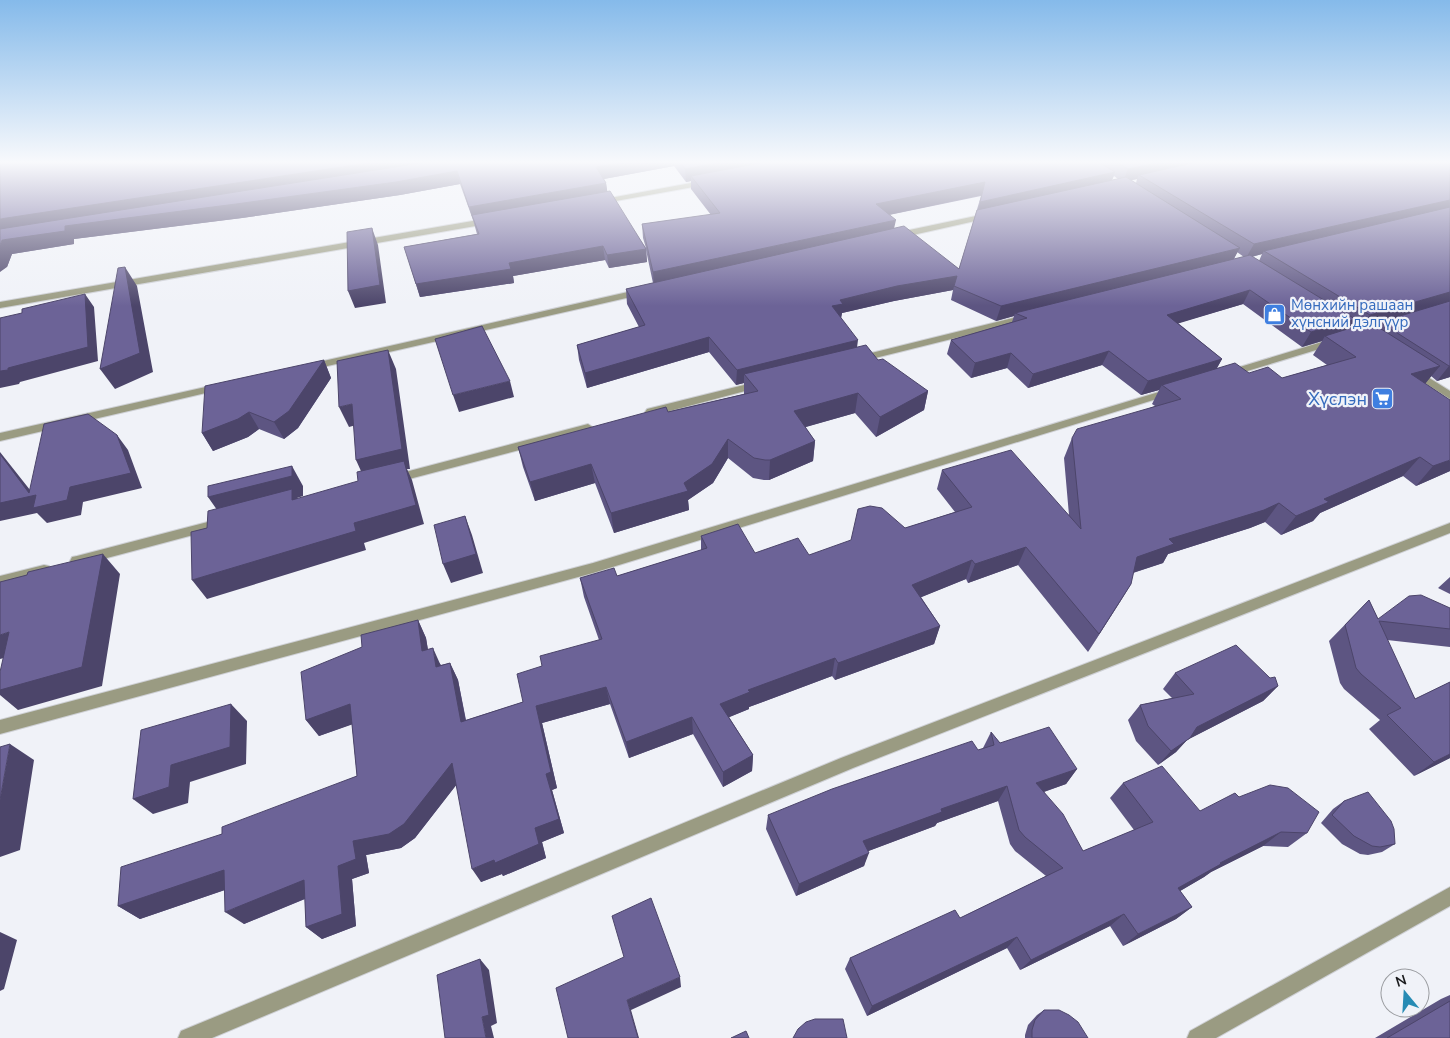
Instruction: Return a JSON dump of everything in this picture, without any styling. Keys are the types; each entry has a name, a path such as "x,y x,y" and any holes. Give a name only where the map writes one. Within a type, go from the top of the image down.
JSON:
{"street":[{"path":"890,237 996,214"},
{"path":"0,305 502,219"},
{"path":"300,369 648,291"},
{"path":"848,362 1041,314"},
{"path":"1214,378 1347,337"},
{"path":"1403,365 1450,396"},
{"path":"644,414 772,381"},
{"path":"0,437 232,384"},
{"path":"0,727 593,568 1185,387"},
{"path":"384,481 596,426"},
{"path":"0,581 231,521"},
{"path":"188,1038 847,763 1450,528"},
{"path":"1197,1038 1450,896"}],"building":[{"path":"0,209 63,209 0,219"},
{"path":"125,209 194,209 65,226 65,231 2,240 0,245 0,229"},
{"path":"504,209 621,209 646,249 607,255 603,246 509,263 511,269 416,284 404,247 479,234 472,215"},
{"path":"717,209 883,209 896,220 653,272 642,224 720,213"},
{"path":"1178,209 1240,248 1001,306 954,286 957,276 897,286 840,300 843,304 832,306 858,340 737,370 709,337 585,373 577,345 645,325 626,289 904,226 959,269 977,210"},
{"path":"1196,209 1408,209 1254,244"},
{"path":"1440,209 1450,209 1450,292 1370,315 1264,251"},
{"path":"372,228 380,285 348,291 347,232"},
{"path":"1250,255 1355,319 1311,332 1250,290 1167,315 1222,359 1148,381 1109,351 1033,374 1011,353 975,363 951,340 1027,318 1015,313"},
{"path":"125,267 140,353 100,369 118,268"},
{"path":"85,294 88,347 0,371 0,318 22,313 22,309"},
{"path":"1450,301 1450,366 1380,322"},
{"path":"1370,322 1440,366 1411,374 1450,400 1450,460 1433,466 1420,457 1324,499 1329,502 1296,516 1279,503 1264,510 1169,539 1174,544 1137,557 1131,584 1099,634 1026,547 975,564 972,560 912,585 940,626 838,663 835,658 748,690 750,692 720,704 753,755 723,772 692,717 626,742 606,687 536,706 551,772 546,774 559,819 535,828 539,844 495,863 494,860 472,869 452,763 404,824 389,834 353,841 356,859 338,866 342,914 306,927 304,880 225,912 224,870 118,906 121,867 222,834 222,827 357,776 350,704 306,720 301,672 362,647 361,635 418,620 422,651 433,648 436,667 450,663 461,722 523,702 517,674 542,666 540,656 602,639 580,578 614,568 617,576 707,548 701,536 738,524 755,553 798,538 809,555 851,540 858,509 870,506 882,508 905,528 972,507 942,470 1011,450 1081,529 1072,438 1077,429 1181,399 1162,385 1235,363 1249,373 1268,367 1282,378 1356,357 1325,336"},
{"path":"482,326 510,381 453,395 435,339"},
{"path":"866,345 878,360 883,359 928,391 880,417 858,393 794,411 815,441 770,460 765,460 754,458 728,439 712,464 684,483 688,491 611,513 591,464 530,482 518,447 666,407 668,412 758,391 744,374"},
{"path":"388,350 402,449 356,460 352,404 339,407 337,361"},
{"path":"324,360 289,411 274,422 249,412 238,419 202,433 205,386"},
{"path":"88,414 117,435 131,473 70,487 67,500 33,508 36,495 0,503 0,454 29,493 44,424"},
{"path":"404,461 416,505 354,523 356,531 192,580 191,532 207,528 208,511 292,489 292,500 358,481 357,472"},
{"path":"292,466 292,476 208,497 208,486"},
{"path":"465,516 476,554 443,564 434,525"},
{"path":"103,554 82,667 0,690 0,672 9,632 0,635 0,582 27,575 28,572"},
{"path":"1421,595 1450,608 1450,629 1379,621 1415,699 1450,682 1450,754 1434,762 1387,715 1401,708 1356,668 1345,625 1369,600 1378,619 1409,596"},
{"path":"1236,645 1270,678 1275,677 1278,686 1197,727 1190,738 1171,751 1148,726 1140,705 1194,694 1175,673"},
{"path":"231,704 230,747 171,765 169,787 133,799 141,730"},
{"path":"1049,727 1077,769 1036,783 1063,814 1083,851 1153,822 1123,783 1162,766 1200,811 1235,793 1239,797 1270,785 1288,788 1319,812 1307,833 1281,832 1220,863 1178,888 1192,907 1138,934 1124,914 1031,960 1017,937 872,1006 850,958 955,910 960,918 1063,868 1019,830 1007,786 941,809 942,812 863,841 869,853 799,884 768,815 832,789 972,741 978,750 994,745 991,732 1000,743"},
{"path":"10,744 0,800 0,747"},
{"path":"1368,792 1391,821 1394,829 1395,844 1380,847 1372,846 1354,836 1332,815 1344,801"},
{"path":"651,898 680,977 627,1000 638,1038 568,1038 556,988 624,957 612,916"},
{"path":"480,959 489,1015 482,1017 486,1038 445,1038 437,975"},
{"path":"1450,1001 1450,1038 1387,1038 1421,1018 1430,1018 1430,1013"},
{"path":"1044,1010 1059,1010 1069,1015 1078,1022 1088,1038 1032,1038 1035,1020"},
{"path":"815,1019 843,1019 847,1038 793,1038 798,1029 806,1022"},
{"path":"746,1031 749,1038 731,1038"}],"place":[{"name":"Мөнхийн рашаан хүнсний дэлгүүр","path":"1275,314"},
{"name":"Хүслэн","path":"1383,399"}]}
